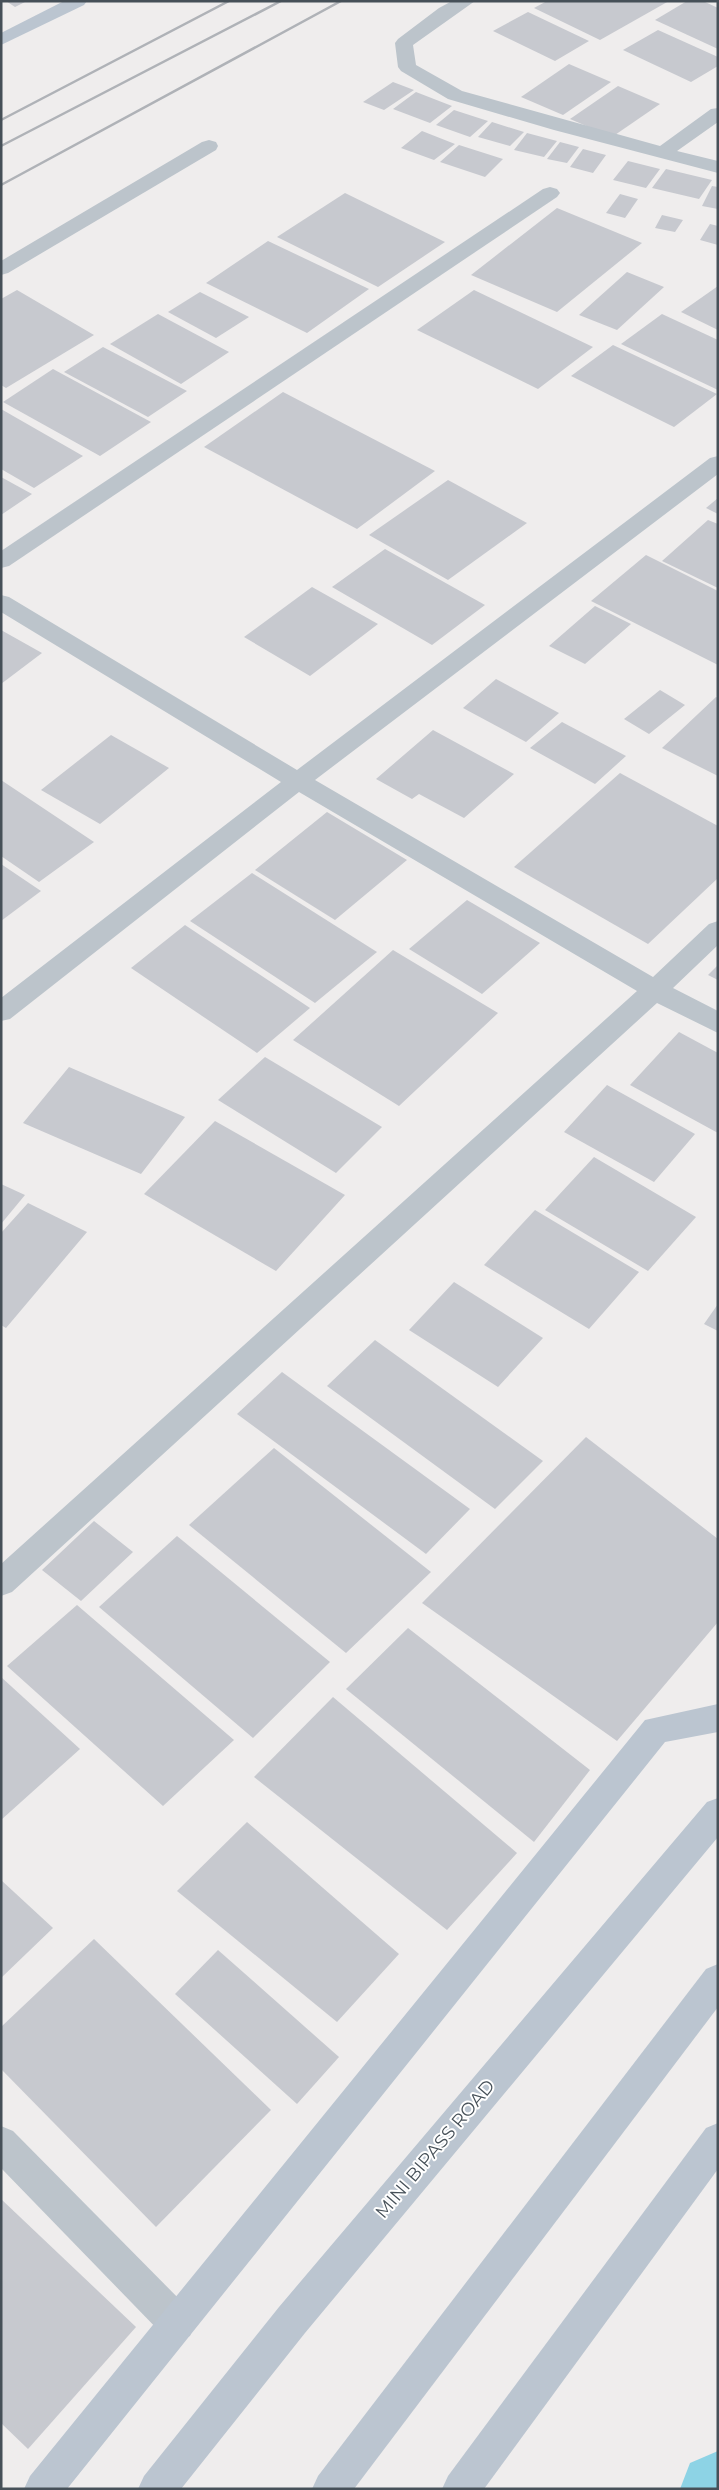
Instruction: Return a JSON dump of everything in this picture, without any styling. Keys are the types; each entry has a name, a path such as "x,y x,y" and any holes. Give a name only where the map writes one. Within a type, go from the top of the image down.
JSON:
{"main road":[{"path":"1,40 78,1"},
{"path":"43,2489 656,1730 718,1718"},
{"name":"MINI BIPASS ROAD","path":"157,2489 292,2320 718,1813"},
{"path":"331,2489 718,1980"},
{"path":"461,2489 718,2140"}],"street":[{"path":"466,1 445,12 404,43 407,67 455,95 561,126 718,167"},
{"path":"662,152 718,113"},
{"path":"1,269 209,146"},
{"path":"1,561 550,193"},
{"path":"1,1012 298,781 718,463"},
{"path":"1,602 298,781 655,990 718,1023"},
{"path":"1,1583 655,990 718,930"},
{"path":"1,2143 177,2323"}],"building":[{"path":"6,1 27,1 15,7"},
{"path":"547,1 669,1 600,40 534,8"},
{"path":"687,1 703,1 718,8 718,49 655,20"},
{"path":"528,12 589,41 555,61 493,31"},
{"path":"658,30 718,57 718,66 691,82 623,50"},
{"path":"569,64 611,82 563,115 521,97"},
{"path":"393,82 414,90 384,110 363,102"},
{"path":"618,86 660,104 612,137 570,119"},
{"path":"416,92 452,106 430,123 393,109"},
{"path":"454,110 488,121 470,137 436,125"},
{"path":"492,122 524,132 510,146 478,137"},
{"path":"422,131 455,144 434,160 401,148"},
{"path":"527,133 557,141 544,157 514,150"},
{"path":"560,142 579,147 567,163 547,159"},
{"path":"459,145 503,159 485,177 440,162"},
{"path":"583,149 606,155 593,173 570,167"},
{"path":"628,161 660,169 646,188 613,180"},
{"path":"666,169 712,180 699,199 652,188"},
{"path":"712,186 718,187 718,209 702,206"},
{"path":"345,193 445,242 378,287 277,237"},
{"path":"620,194 638,199 625,218 606,213"},
{"path":"557,208 642,243 557,312 471,275"},
{"path":"662,215 683,220 675,232 655,228"},
{"path":"710,224 718,226 718,245 700,240"},
{"path":"268,241 369,289 307,333 206,283"},
{"path":"627,272 664,287 617,330 579,315"},
{"path":"718,286 718,330 681,312"},
{"path":"17,290 94,335 6,388 1,385 1,299"},
{"path":"474,290 593,347 538,389 417,330"},
{"path":"200,292 249,317 216,338 168,312"},
{"path":"158,314 229,352 181,384 110,344"},
{"path":"662,314 718,340 718,390 621,344"},
{"path":"613,345 717,394 674,427 571,376"},
{"path":"103,347 187,391 148,417 64,372"},
{"path":"53,369 151,422 100,456 3,402"},
{"path":"283,392 435,471 357,529 204,447"},
{"path":"1,409 83,456 34,488 1,469"},
{"path":"1,477 32,494 1,515"},
{"path":"448,480 527,523 448,580 369,535"},
{"path":"718,498 718,514 706,508"},
{"path":"708,520 718,524 718,588 662,561"},
{"path":"385,549 485,605 432,645 332,587"},
{"path":"646,555 718,591 718,665 591,601"},
{"path":"312,587 378,624 310,676 244,637"},
{"path":"595,606 631,624 585,664 549,646"},
{"path":"1,630 42,653 1,684"},
{"path":"496,679 559,713 526,742 463,708"},
{"path":"660,690 685,705 649,734 624,719"},
{"path":"716,697 718,698 718,776 662,748"},
{"path":"562,722 626,756 595,784 530,748"},
{"path":"433,730 514,774 464,818 419,794 412,799 376,779"},
{"path":"111,735 169,768 100,824 41,790"},
{"path":"620,773 718,826 718,878 648,944 514,867"},
{"path":"1,780 94,842 39,882 1,856"},
{"path":"327,812 407,860 335,920 255,870"},
{"path":"1,864 41,891 1,921"},
{"path":"252,873 377,952 315,1003 190,921"},
{"path":"467,900 540,943 482,994 409,949"},
{"path":"185,925 310,1008 257,1053 131,968"},
{"path":"393,950 498,1013 399,1106 293,1040"},
{"path":"718,965 718,980 708,975"},
{"path":"679,1032 718,1053 718,1133 630,1085"},
{"path":"265,1057 382,1127 336,1173 218,1100"},
{"path":"69,1067 185,1117 141,1174 23,1123"},
{"path":"607,1085 695,1134 654,1182 564,1132"},
{"path":"215,1121 345,1195 276,1271 144,1194"},
{"path":"594,1157 696,1217 648,1271 545,1210"},
{"path":"1,1184 25,1195 1,1224"},
{"path":"28,1203 87,1232 6,1328 1,1325 1,1233"},
{"path":"535,1210 639,1272 589,1329 484,1265"},
{"path":"454,1282 543,1338 498,1387 409,1330"},
{"path":"718,1304 718,1331 704,1324"},
{"path":"375,1340 543,1461 495,1509 327,1386"},
{"path":"282,1372 470,1509 426,1554 237,1414"},
{"path":"586,1437 718,1539 718,1622 617,1741 422,1603"},
{"path":"274,1448 431,1572 346,1653 189,1525"},
{"path":"94,1521 133,1552 81,1601 42,1570"},
{"path":"177,1536 330,1662 253,1738 99,1607"},
{"path":"77,1605 234,1740 163,1806 7,1666"},
{"path":"408,1628 590,1770 534,1842 346,1689"},
{"path":"1,1677 80,1749 1,1820"},
{"path":"333,1697 517,1853 447,1930 254,1777"},
{"path":"247,1822 399,1954 337,2022 177,1891"},
{"path":"1,1880 53,1928 1,1978"},
{"path":"94,1939 271,2110 156,2227 1,2069 1,2027"},
{"path":"218,1950 339,2057 297,2104 175,1994"},
{"path":"1,2199 136,2327 28,2449 1,2423"}],"railway":[{"path":"1,120 229,1"},
{"path":"1,146 281,1"},
{"path":"1,185 341,1"}]}
